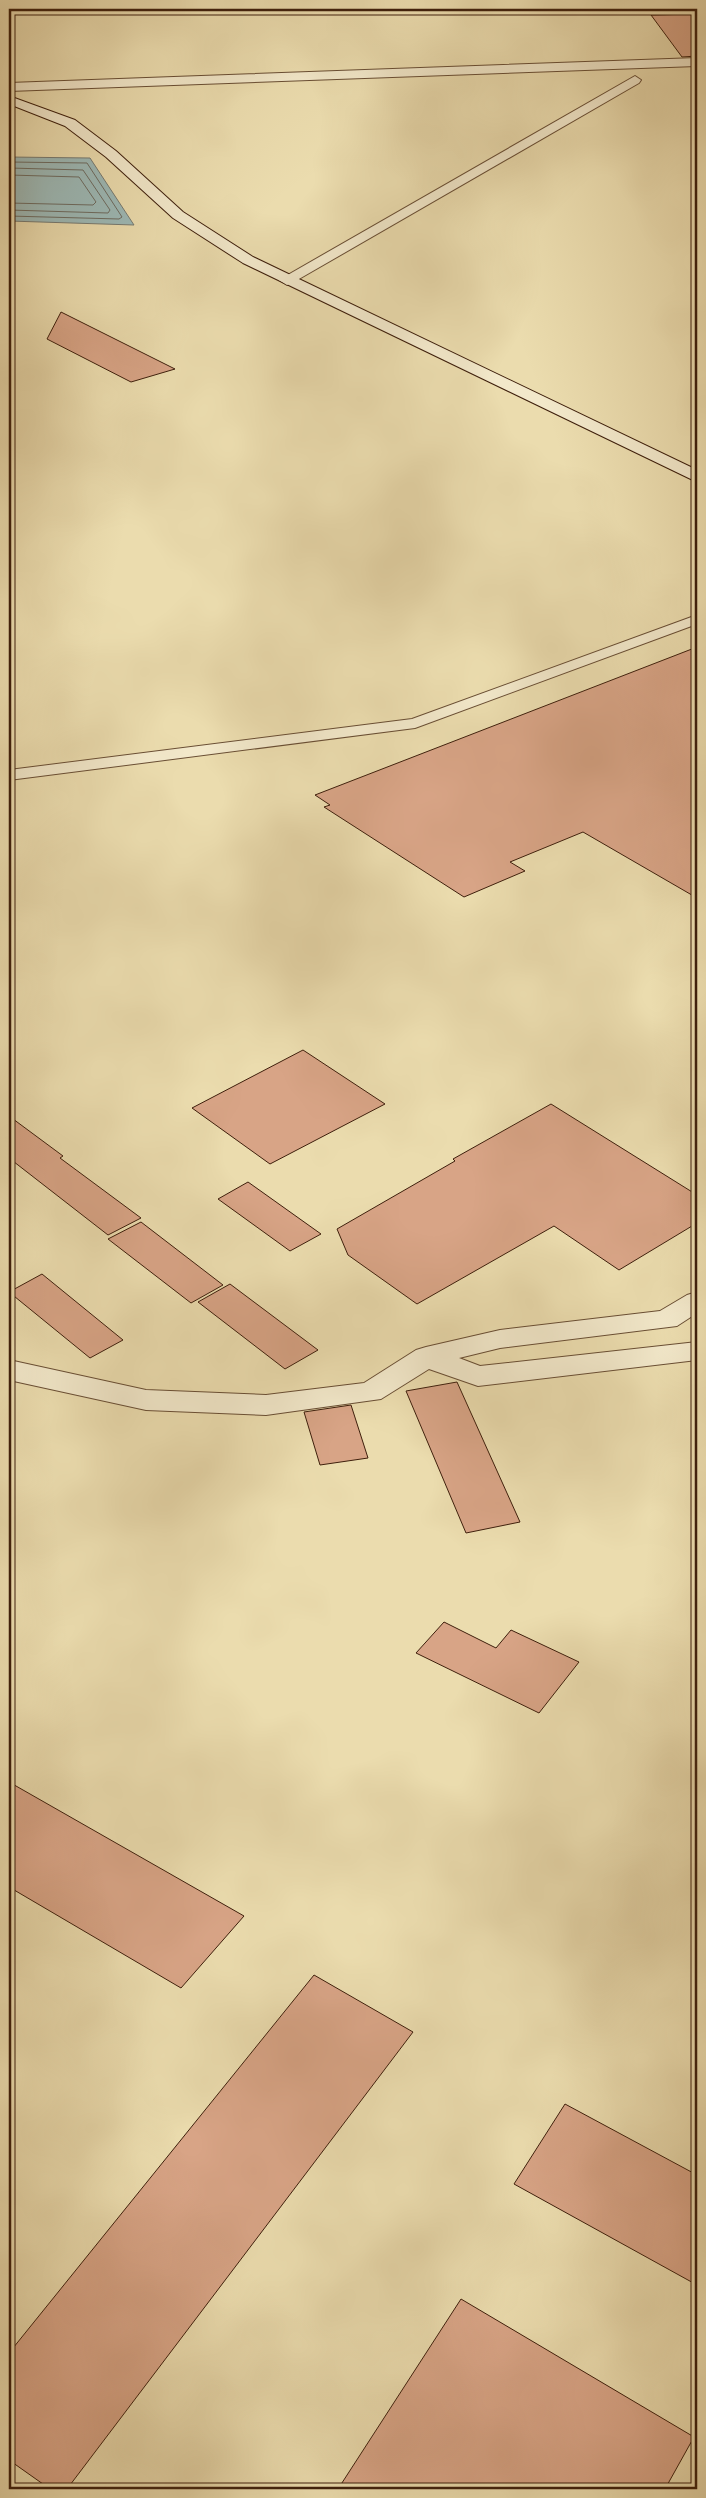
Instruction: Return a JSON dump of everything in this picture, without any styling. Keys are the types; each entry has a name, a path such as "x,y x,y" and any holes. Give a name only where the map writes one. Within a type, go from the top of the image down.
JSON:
{"street":[{"path":"9,86 697,62"},
{"path":"287,280 635,80"},
{"path":"9,100 70,123 110,154 178,215 216,242 287,280 697,477"},
{"path":"9,1370 146,1400 266,1405 370,1392 426,1356 500,1339 667,1319 697,1301"},
{"path":"426,1356 478,1376 697,1351"}],"lane":[{"path":"9,775 415,722 697,619"}],"water":[{"path":"9,157 90,158 134,225 9,221"}],"building":[{"path":"697,14 697,56 682,57 651,15"},
{"path":"61,312 175,369 131,382 47,339"},
{"path":"697,647 697,898 583,832 510,862 525,871 464,897 324,807 330,805 315,795"},
{"path":"303,1050 385,1104 270,1164 192,1108"},
{"path":"551,1104 697,1195 697,1223 619,1270 554,1226 417,1304 348,1255 337,1229 455,1161 453,1159"},
{"path":"9,1116 63,1156 60,1158 141,1218 108,1235 9,1158"},
{"path":"248,1182 321,1234 290,1251 218,1199"},
{"path":"141,1222 223,1285 191,1303 108,1239"},
{"path":"42,1274 123,1340 90,1358 9,1292"},
{"path":"230,1284 318,1350 285,1369 198,1302"},
{"path":"457,1382 520,1522 466,1533 406,1391"},
{"path":"351,1405 368,1458 320,1465 304,1412"},
{"path":"444,1622 496,1648 511,1630 579,1662 539,1713 416,1653"},
{"path":"9,1782 244,1916 181,1988 9,1887"},
{"path":"314,1975 413,2032 67,2489 50,2489 9,2460 9,2353"},
{"path":"565,2104 697,2175 697,2285 514,2184"},
{"path":"461,2299 694,2437 665,2489 338,2489"}]}
